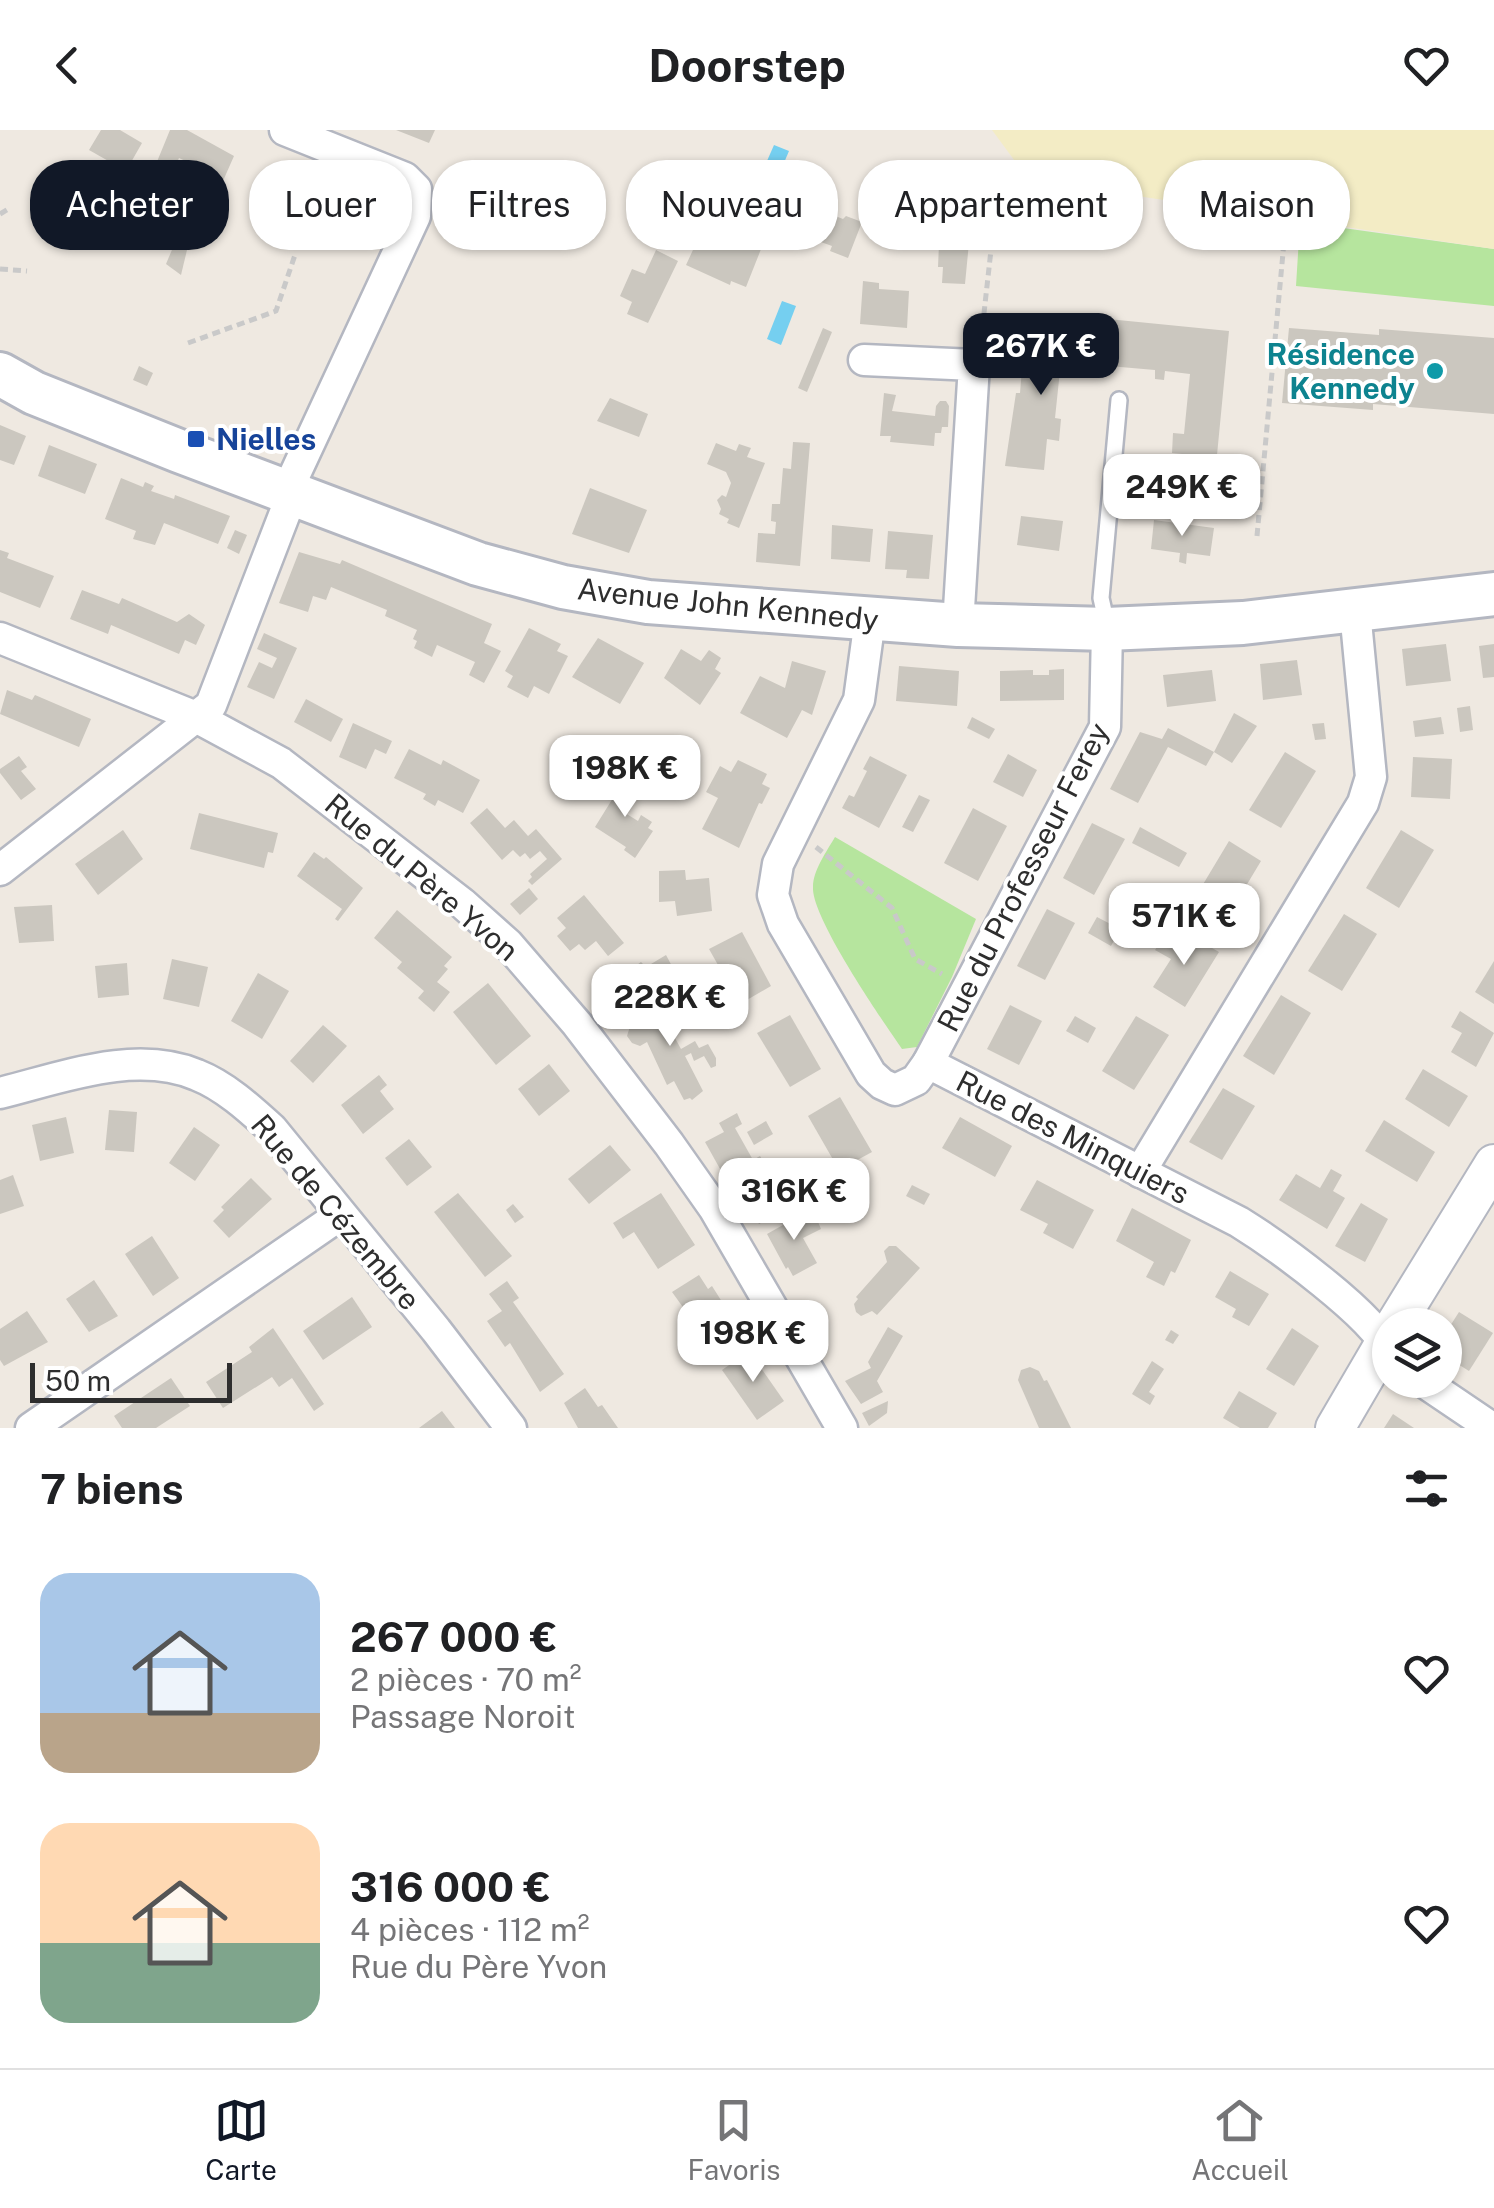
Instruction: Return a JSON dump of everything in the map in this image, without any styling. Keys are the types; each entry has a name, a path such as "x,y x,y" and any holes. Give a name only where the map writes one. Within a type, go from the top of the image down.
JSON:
{"main road":[{"name":"Avenue John Kennedy","path":"0,374 34,393 161,444 478,564 563,587 648,602 958,625 1107,629 1242,623 1494,594"}],"street":[{"path":"0,870 211,704 288,505 288,490 415,216 416,190 405,178 286,130"},
{"path":"864,360 974,364 958,625"},
{"path":"1140,1172 1364,803 1371,777 1355,611"},
{"name":"Rue des Minquiers","path":"870,619 859,700 778,864 773,895 782,924 871,1074 895,1090 916,1080 928,1063 1239,1222 1280,1248 1372,1323"},
{"name":"Rue du Professeur Ferey","path":"928,1063 1106,727 1107,629"},
{"name":"Rue du Père Yvon","path":"0,638 196,717 310,783 508,944 670,1144 714,1208 842,1428"},
{"name":"Rue de Cézembre","path":"0,1093 95,1069 130,1065 197,1074 243,1103 272,1129 436,1330 510,1428"},
{"path":"1409,1308 1490,1180"},
{"path":"31,1428 340,1215"},
{"path":"1335,1428 1372,1367"},
{"path":"1448,1398 1492,1428"}],"lane":[{"path":"1107,629 1102,598 1119,400"}],"path":[{"path":"0,214 10,208"},
{"path":"974,364 980,354 991,250"},
{"path":"1257,536 1283,250"},
{"path":"188,343 276,311 296,252"},
{"path":"0,269 27,272"},
{"path":"794,830 892,908 915,959 968,990"}],"green space":[{"path":"1350,229 1494,249 1494,306 1296,286 1298,250 1350,250"},
{"path":"835,837 976,919 917,1047 902,1049 849,968 815,901 815,874"}],"sand":[{"path":"992,130 1494,130 1494,249 1350,228 1350,160 1163,160 1163,200 1143,197 1143,160 1014,160"}],"water":[{"path":"774,145 789,151 785,160 767,160"},
{"path":"782,301 796,306 781,345 767,339"}],"building":[{"path":"101,130 120,130 142,143 132,160 107,160 89,150"},
{"path":"170,130 187,130 234,156 229,167 229,160 158,160"},
{"path":"396,130 435,130 429,143"},
{"path":"838,217 858,220 858,232 848,258 830,251 838,250"},
{"path":"172,250 187,250 181,275 166,264"},
{"path":"656,250 678,261 648,323 627,314 632,302 620,296 632,269 645,274"},
{"path":"693,250 761,250 746,287 731,281 730,285 686,265"},
{"path":"939,250 968,250 965,284 942,283 943,267 938,267"},
{"path":"863,281 879,283 879,289 909,291 907,328 860,324"},
{"path":"1108,319 1229,331 1214,486 1179,483 1182,454 1172,453 1173,433 1184,434 1190,374 1165,371 1164,380 1155,379 1155,370 1086,364 1088,344 1099,345 1100,335 1107,336"},
{"path":"1042,322 1080,326 1076,362 1061,361 1055,418 1061,419 1059,441 1047,439 1044,470 1005,466 1022,369 1030,370 1031,359 1039,360"},
{"path":"823,328 832,332 807,392 798,388"},
{"path":"1289,328 1379,335 1379,329 1494,338 1494,414 1373,404 1373,410 1282,403"},
{"path":"139,366 153,373 147,386 133,380"},
{"path":"884,393 896,395 892,411 935,416 936,406 946,401 948,427 935,433 934,446 890,442 891,436 880,436"},
{"path":"610,398 648,414 639,437 597,421"},
{"path":"0,425 26,436 14,465 0,460"},
{"path":"793,442 810,443 800,566 756,562 758,533 775,534 772,504 780,504 783,468 791,469"},
{"path":"716,443 736,451 739,444 751,448 747,457 765,463 739,528 719,514 717,500 722,495 726,497 731,483 726,472 707,464"},
{"path":"49,445 97,464 85,494 38,476"},
{"path":"121,478 143,487 145,482 154,486 151,491 174,499 175,495 230,516 218,544 164,523 155,545 133,539 136,531 105,519"},
{"path":"590,488 647,510 629,553 572,534"},
{"path":"1021,516 1063,521 1059,551 1017,545"},
{"path":"1154,520 1214,528 1210,556 1187,553 1186,564 1179,562 1180,553 1151,549"},
{"path":"832,525 873,529 870,562 831,559"},
{"path":"235,530 247,535 239,554 227,548"},
{"path":"888,531 933,535 929,579 906,578 907,570 885,569"},
{"path":"0,550 9,553 7,558 54,576 40,608 0,592"},
{"path":"299,552 340,564 342,560 492,624 484,643 501,651 484,683 469,675 475,662 437,645 432,657 414,648 417,630 385,616 387,610 331,587 326,600 313,596 308,612 279,603"},
{"path":"82,590 119,604 122,598 177,622 189,614 205,625 196,645 185,640 179,654 111,625 108,634 70,619"},
{"path":"529,628 561,644 557,651 568,656 549,694 534,686 528,698 507,687 513,676 505,671"},
{"path":"264,633 297,648 274,699 247,687 259,662 272,668 277,658 257,649"},
{"path":"598,638 644,663 620,704 572,677"},
{"path":"1446,644 1451,681 1406,686 1402,649"},
{"path":"1494,644 1494,677 1483,678 1479,646"},
{"path":"681,649 701,661 709,650 721,658 715,669 721,673 700,705 664,678"},
{"path":"1297,660 1302,695 1263,700 1260,664"},
{"path":"792,661 826,671 812,715 802,710 787,738 740,713 760,676 785,688"},
{"path":"899,666 959,671 957,706 896,701"},
{"path":"1064,669 1064,700 1000,701 1000,671 1033,670 1033,675 1049,675 1049,670"},
{"path":"1212,670 1216,701 1167,707 1163,675"},
{"path":"7,690 32,700 35,695 91,719 79,747 0,714"},
{"path":"306,699 343,719 331,742 294,722"},
{"path":"1470,706 1473,730 1460,732 1457,708"},
{"path":"1234,713 1257,726 1232,763 1214,752"},
{"path":"972,717 995,729 989,739 967,728"},
{"path":"1441,717 1444,734 1415,737 1413,721"},
{"path":"353,723 392,741 386,754 375,749 366,769 339,757"},
{"path":"1324,723 1326,739 1315,740 1312,724"},
{"path":"1168,728 1214,752 1206,766 1168,747 1138,803 1110,789 1140,732 1162,739"},
{"path":"409,749 441,765 443,760 480,780 463,813 438,800 435,806 423,799 426,794 394,778"},
{"path":"1285,752 1316,771 1281,828 1249,810"},
{"path":"1008,754 1037,770 1023,797 993,782"},
{"path":"19,756 27,767 21,771 36,789 21,800 0,773"},
{"path":"870,756 907,775 879,828 842,808 849,795 854,797"},
{"path":"1413,757 1452,759 1450,799 1411,797"},
{"path":"738,760 767,774 762,784 770,788 739,848 702,829 718,798 706,792 720,766 731,772"},
{"path":"619,778 640,790 625,813 638,821 641,815 652,822 648,828 653,831 635,858 624,850 626,847 595,827 613,798 608,796"},
{"path":"919,795 930,800 913,832 902,827"},
{"path":"487,808 505,828 514,820 528,836 536,829 562,859 532,885 528,881 530,874 547,859 540,851 530,859 513,850 502,860 470,823"},
{"path":"973,808 1007,826 978,881 944,863"},
{"path":"199,813 278,833 264,868 190,849"},
{"path":"1092,823 1125,839 1094,895 1063,878"},
{"path":"1140,827 1187,853 1179,867 1132,843"},
{"path":"123,830 143,859 98,895 75,864"},
{"path":"1401,830 1434,850 1399,908 1366,888"},
{"path":"1229,841 1261,861 1228,916 1196,896"},
{"path":"314,852 326,857 363,888 338,921 335,919 342,909 297,876"},
{"path":"685,870 686,880 709,878 712,911 677,916 675,901 659,902 659,871"},
{"path":"529,888 538,899 520,915 510,904"},
{"path":"584,895 624,943 608,956 596,941 585,950 579,944 570,951 557,936 566,928 557,918"},
{"path":"52,905 54,941 19,943 14,907"},
{"path":"1047,909 1075,923 1045,980 1017,966"},
{"path":"397,910 452,957 437,982 450,992 434,1012 418,998 424,991 397,968 402,962 374,938"},
{"path":"1128,914 1149,925 1141,941 1120,929"},
{"path":"1344,914 1377,934 1342,991 1308,971"},
{"path":"1097,917 1120,929 1111,946 1088,933"},
{"path":"742,932 771,986 740,1004 709,949"},
{"path":"1186,933 1219,952 1185,1007 1153,987 1171,959 1155,950 1161,941 1175,949"},
{"path":"666,955 673,968 654,979 650,973 627,990 618,979 641,962 646,967"},
{"path":"172,959 208,967 199,1007 163,999"},
{"path":"1494,961 1494,1004 1475,992"},
{"path":"127,963 129,995 98,998 95,966"},
{"path":"258,973 289,991 262,1039 231,1021"},
{"path":"488,983 531,1036 496,1065 453,1012"},
{"path":"1281,995 1311,1013 1274,1075 1243,1056"},
{"path":"668,1000 683,1023 670,1029 681,1049 695,1041 699,1048 708,1044 716,1058 716,1066 711,1068 704,1056 694,1061 691,1053 685,1056 703,1091 692,1100 684,1100 674,1081 667,1085 647,1042 640,1046 627,1036 631,1023"},
{"path":"1010,1005 1042,1021 1019,1065 987,1049"},
{"path":"1460,1011 1494,1033 1476,1067 1451,1052 1462,1033 1451,1027"},
{"path":"790,1015 821,1069 790,1087 757,1033"},
{"path":"1075,1016 1096,1028 1088,1043 1066,1031"},
{"path":"1136,1016 1169,1035 1134,1090 1102,1071"},
{"path":"323,1025 347,1046 313,1083 290,1061"},
{"path":"549,1064 570,1091 539,1116 518,1089"},
{"path":"1423,1069 1468,1096 1449,1127 1405,1099"},
{"path":"379,1075 387,1085 380,1091 394,1109 363,1134 341,1105"},
{"path":"1223,1088 1255,1106 1222,1160 1189,1142"},
{"path":"840,1097 872,1152 839,1170 808,1116"},
{"path":"109,1110 137,1112 134,1152 105,1150"},
{"path":"737,1113 742,1124 735,1128 753,1160 760,1156 767,1168 758,1173 780,1212 759,1224 730,1173 724,1176 705,1142 724,1132 719,1123"},
{"path":"66,1117 74,1153 40,1161 32,1125"},
{"path":"960,1117 1012,1146 995,1177 942,1148"},
{"path":"1384,1120 1435,1152 1417,1182 1365,1151"},
{"path":"766,1121 773,1134 754,1145 747,1132"},
{"path":"194,1127 220,1145 195,1181 169,1163"},
{"path":"409,1139 432,1167 407,1186 385,1158"},
{"path":"610,1145 631,1170 589,1204 568,1179"},
{"path":"1331,1169 1342,1175 1333,1191 1345,1198 1327,1229 1279,1200 1296,1174 1320,1188"},
{"path":"13,1175 24,1206 0,1214 0,1180"},
{"path":"251,1178 272,1199 229,1238 213,1221 224,1210 221,1207"},
{"path":"1037,1180 1094,1210 1073,1249 1043,1233 1048,1224 1020,1210"},
{"path":"912,1185 930,1194 924,1205 906,1196"},
{"path":"458,1193 512,1256 485,1277 434,1212"},
{"path":"661,1193 695,1245 658,1269 634,1232 623,1239 613,1223"},
{"path":"1361,1203 1388,1219 1365,1262 1335,1246"},
{"path":"513,1204 524,1217 515,1223 506,1210"},
{"path":"1132,1208 1191,1240 1164,1286 1146,1277 1154,1262 1116,1241"},
{"path":"789,1211 798,1227 816,1217 821,1229 803,1238 817,1263 793,1276 767,1234 783,1225 778,1217"},
{"path":"152,1236 179,1278 153,1296 125,1254"},
{"path":"896,1246 920,1268 877,1315 872,1311 861,1316 856,1312 856,1297 887,1262 884,1251"},
{"path":"1230,1271 1269,1294 1249,1326 1232,1317 1236,1309 1215,1297"},
{"path":"699,1275 708,1289 712,1286 736,1324 708,1342 672,1292"},
{"path":"94,1280 118,1316 89,1332 66,1299"},
{"path":"507,1281 519,1298 513,1302 564,1374 540,1392 510,1343 505,1347 487,1321 502,1311 489,1294"},
{"path":"352,1297 372,1327 323,1360 303,1331"},
{"path":"27,1311 48,1342 4,1366 0,1360 0,1329"},
{"path":"1462,1314 1493,1333 1469,1371 1462,1367"},
{"path":"888,1327 903,1336 877,1381 883,1392 861,1404 845,1381 871,1368 868,1362"},
{"path":"273,1328 324,1404 314,1411 292,1378 279,1387 272,1377 223,1408 206,1382 252,1352 249,1347"},
{"path":"1292,1328 1319,1346 1294,1386 1266,1369"},
{"path":"1171,1330 1179,1335 1173,1344 1165,1340"},
{"path":"749,1351 784,1401 757,1420 722,1370"},
{"path":"1152,1361 1164,1369 1149,1392 1155,1396 1150,1405 1132,1394"},
{"path":"1030,1367 1047,1380 1071,1428 1039,1428 1018,1380 1021,1370"},
{"path":"171,1378 190,1406 156,1428 122,1428 114,1416"},
{"path":"585,1388 618,1428 578,1428 564,1403"},
{"path":"1239,1391 1277,1413 1268,1428 1240,1428 1223,1418"},
{"path":"888,1401 887,1413 869,1426 862,1413"},
{"path":"442,1411 455,1428 419,1428"},
{"path":"1393,1414 1414,1428 1384,1428"}],"place":[{"name":"Résidence Kennedy","path":"1435,371"},
{"name":"Nielles","path":"196,439"}]}
